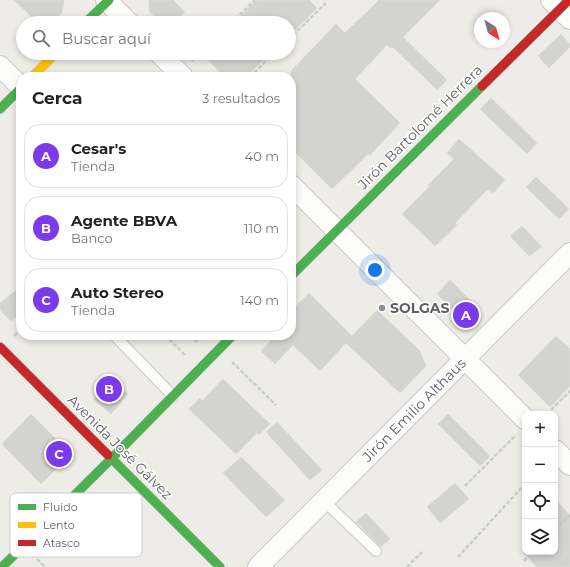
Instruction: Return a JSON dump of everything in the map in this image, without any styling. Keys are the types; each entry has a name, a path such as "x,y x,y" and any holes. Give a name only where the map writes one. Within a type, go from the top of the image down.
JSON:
{"street":[{"path":"92,16 107,0 122,16"},
{"name":"Jirón Bartolomé Herrera","path":"296,271 562,7"},
{"path":"37,72 49,60"},
{"path":"166,60 178,72"},
{"path":"0,66 16,82"},
{"path":"0,109 16,92"},
{"path":"296,190 465,359 522,425"},
{"name":"Jirón Emilio Althaus","path":"258,567 570,253"},
{"path":"77,493 228,340"},
{"name":"Avenida José Gálvez","path":"0,347 220,567"},
{"path":"558,453 570,465"},
{"path":"2,567 12,557"}],"lane":[{"path":"119,340 173,396"},
{"path":"324,501 376,552"}],"path":[{"path":"238,16 255,0"},
{"path":"296,32 326,3"},
{"path":"255,72 267,60"},
{"path":"171,340 199,369"},
{"path":"219,349 276,405"},
{"path":"550,411 570,391"},
{"path":"465,486 522,425"},
{"path":"458,557 522,487"},
{"path":"558,527 570,514"},
{"path":"407,567 422,552"},
{"path":"524,561 530,555"}],"building":[{"path":"14,0 64,0 62,13 59,16 31,16"},
{"path":"149,0 173,0 185,12 181,16 154,16 149,11"},
{"path":"257,0 309,0 317,8 296,29 296,16 241,16"},
{"path":"379,0 440,0 403,37 447,80 437,90 393,47 391,48 387,45 355,79 400,123 370,155 368,154 332,189 296,153 296,72 291,71 336,24 345,33"},
{"path":"561,34 570,44 570,47 549,68 538,56"},
{"path":"208,60 264,60 251,72 220,72"},
{"path":"491,98 537,143 527,154 480,109"},
{"path":"459,139 505,180 493,193 488,189 455,223 457,225 435,246 402,214 454,159 447,153"},
{"path":"536,177 569,209 559,219 526,187"},
{"path":"522,226 542,247 529,256 510,236"},
{"path":"450,280 480,310 466,324 437,294"},
{"path":"16,290 16,317 11,321 0,310 0,303"},
{"path":"309,293 352,336 377,310 420,351 426,366 400,393 346,343 320,371 293,345 275,364 261,351 271,340 296,340 296,306"},
{"path":"556,336 570,349 570,386 550,407 518,375"},
{"path":"223,379 270,424 259,435 257,433 236,454 189,409 200,398 202,401"},
{"path":"111,380 128,394 111,414 94,399"},
{"path":"31,414 71,454 41,484 2,444"},
{"path":"448,414 490,456 480,466 438,424"},
{"path":"277,422 322,470 310,480 266,432"},
{"path":"241,457 285,500 266,517 223,473"},
{"path":"455,483 469,499 440,523 427,507"},
{"path":"558,502 570,515 570,567 537,567 526,555 558,555"},
{"path":"366,513 390,539 381,547 356,522"}],"traffic: fast":[{"path":"92,16 109,0"},
{"path":"296,271 482,86"},
{"path":"0,109 16,93"},
{"path":"77,493 228,340"},
{"path":"108,455 220,567"},
{"path":"2,567 12,557"}],"traffic: slow":[{"path":"37,72 49,60"}],"traffic: jam":[{"path":"482,86 569,0"},
{"path":"0,347 108,455"}],"place":[{"name":"SOLGAS","path":"382,308"},
{"name":"Cesar's","path":"466,315"},
{"name":"Agente BBVA","path":"109,389"},
{"name":"Auto Stereo","path":"59,454"}]}
